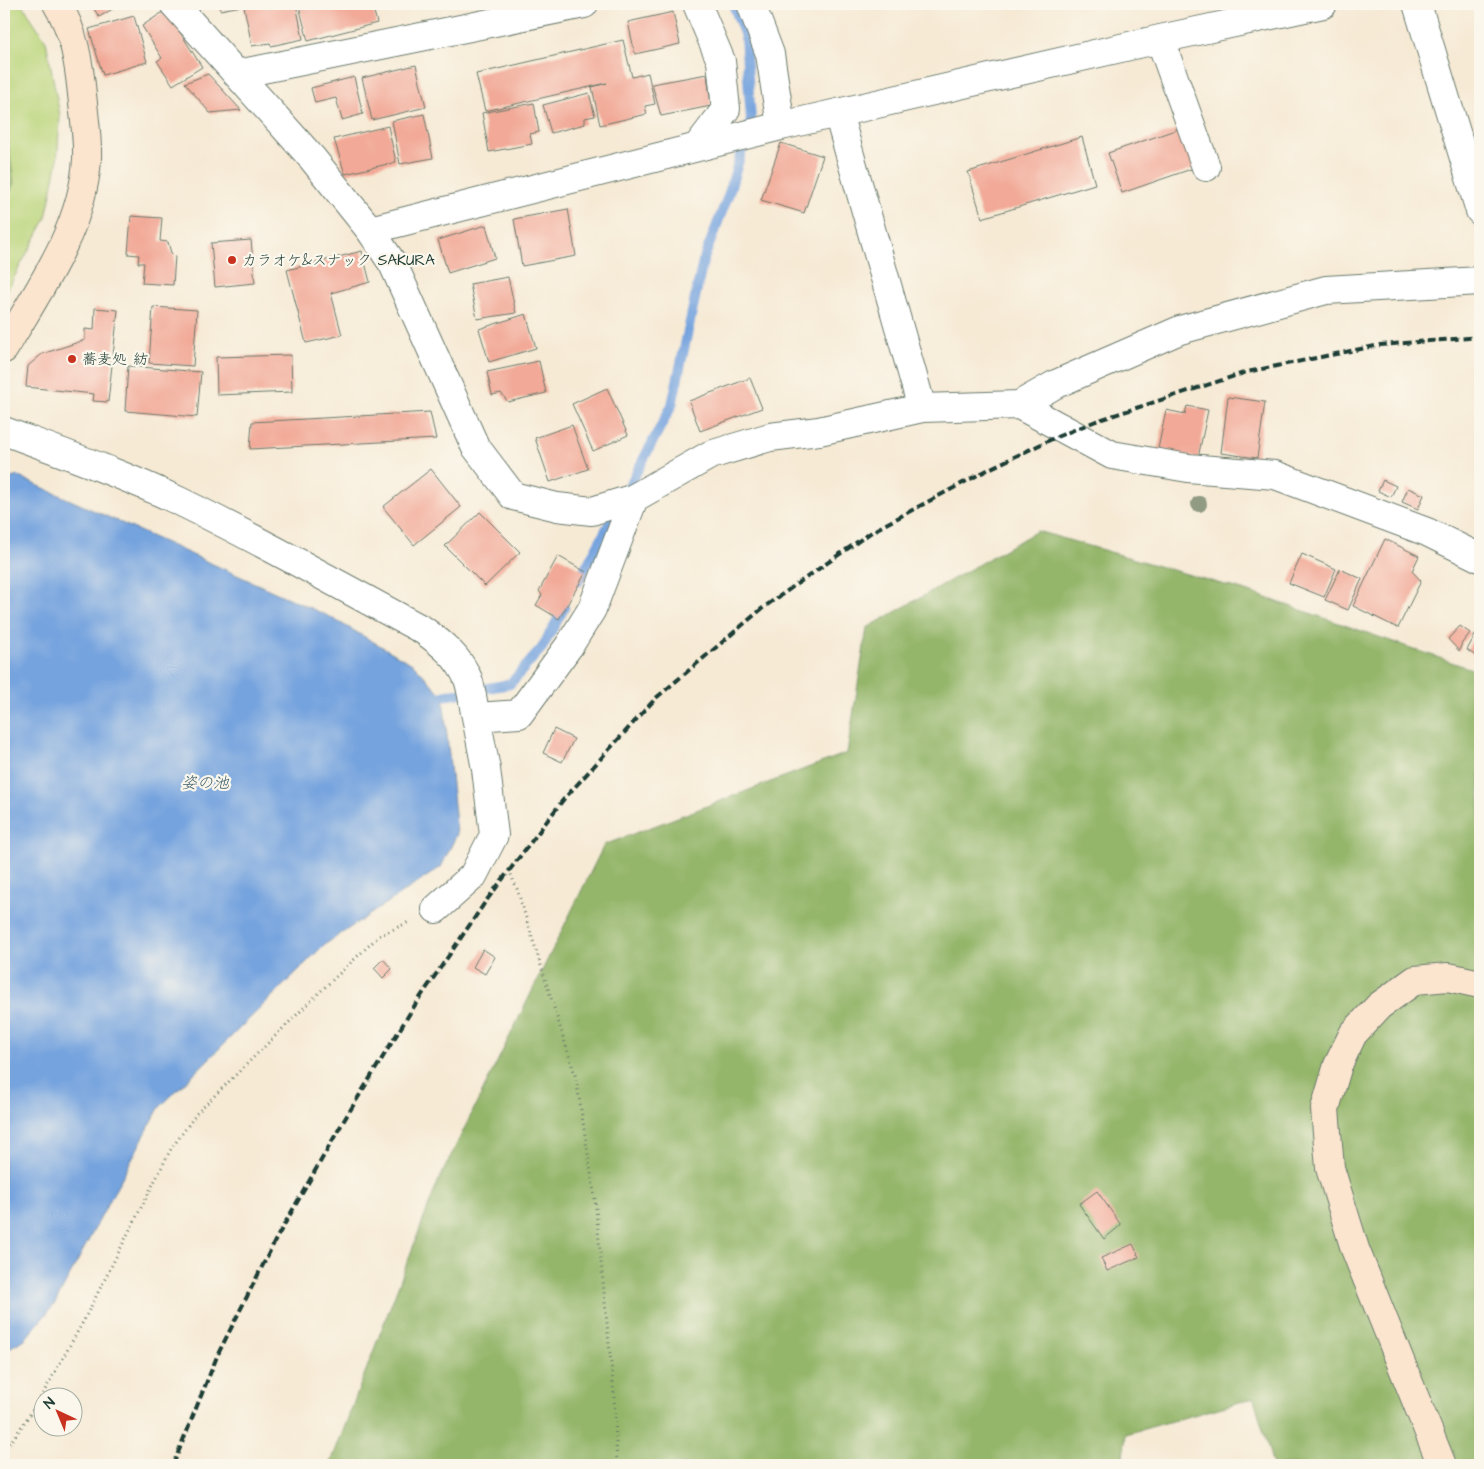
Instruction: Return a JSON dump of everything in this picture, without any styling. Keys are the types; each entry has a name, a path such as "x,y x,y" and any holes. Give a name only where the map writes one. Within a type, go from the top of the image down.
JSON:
{"street":[{"path":"4,349 54,264 76,213 84,184 87,157 79,67 66,17 57,4"},
{"path":"174,4 312,158 370,230 393,264 475,446 513,496 557,507 592,512 634,498 710,456 770,437 819,431 922,408 1019,405 1056,384 1180,330 1326,290 1480,281"},
{"path":"238,74 584,4"},
{"path":"697,4 721,61 726,109 697,147"},
{"path":"751,4 770,54 781,126"},
{"path":"370,230 781,126 1160,39 1323,4"},
{"path":"1417,4 1480,211"},
{"path":"1160,39 1206,167"},
{"path":"838,113 922,408"},
{"path":"1019,405 1112,455 1188,468 1275,475 1427,532 1480,558"},
{"path":"4,431 111,471 178,500 230,526 423,630 456,659 468,679 486,769 494,836 473,876 436,909"},
{"path":"476,717 519,714 569,646 592,609 634,498"},
{"path":"1442,1465 1355,1249 1330,1168 1325,1109 1338,1065 1353,1034 1379,1006 1415,980 1448,977 1480,984"}],"path":[{"path":"494,836 518,889 576,1078 595,1198 614,1395 617,1465"},
{"path":"4,1452 37,1404 82,1322 171,1149 197,1113 379,936 436,909"}],"green space":[{"path":"4,4 22,4 46,41 60,116 57,164 46,218 4,296"},
{"path":"4,120 14,182 4,208"},
{"path":"1037,531 1249,592 1480,672 1480,1465 1273,1465 1254,1398 1126,1434 1122,1465 330,1465 437,1184 604,845 847,753 867,628"}],"water":[{"name":"姿の池","path":"17,476 328,616 414,665 443,696 457,834 441,867 324,945 159,1108 54,1305 25,1339 4,1351 4,481"}],"building":[{"path":"91,4 121,4 99,17"},
{"path":"219,4 247,4 247,5 220,10"},
{"path":"262,4 296,4 303,39 271,46 270,43 252,46 244,7"},
{"path":"307,4 372,4 377,23 308,41 299,6"},
{"path":"166,10 202,67 173,85 157,61 162,58 142,26"},
{"path":"673,12 680,44 635,54 628,22"},
{"path":"134,16 147,62 103,75 89,29"},
{"path":"623,40 632,77 648,73 655,104 645,106 647,114 600,125 592,87 607,83 485,111 476,74"},
{"path":"416,65 426,107 372,120 362,78"},
{"path":"208,74 241,110 210,113 185,83"},
{"path":"707,74 711,106 661,116 652,84"},
{"path":"354,77 363,114 342,120 336,98 315,103 311,88"},
{"path":"589,93 595,116 585,118 585,124 551,133 543,105"},
{"path":"534,103 539,132 530,134 532,144 489,152 482,113"},
{"path":"424,114 433,158 400,164 392,121"},
{"path":"388,126 396,162 345,174 334,139"},
{"path":"1184,127 1197,167 1122,193 1108,153"},
{"path":"1082,137 1095,184 982,218 968,172"},
{"path":"781,143 823,156 804,213 761,200"},
{"path":"568,209 576,256 522,266 514,219"},
{"path":"131,216 162,218 160,241 168,242 171,253 175,256 173,285 142,283 144,263 138,263 139,255 128,254"},
{"path":"486,225 495,258 448,273 438,240"},
{"path":"251,240 255,283 215,287 211,243"},
{"path":"362,251 370,282 331,293 342,335 306,343 287,270"},
{"path":"508,277 516,313 477,319 470,284"},
{"path":"153,307 197,310 193,366 149,363"},
{"path":"95,308 118,310 108,402 93,401 94,394 26,387 28,366 42,354 85,340 85,329 94,330"},
{"path":"526,314 536,348 489,362 479,329"},
{"path":"291,355 292,392 217,395 216,357"},
{"path":"539,361 546,393 508,402 501,393 492,395 487,372"},
{"path":"128,366 201,372 197,417 125,411"},
{"path":"750,378 762,408 700,431 689,401"},
{"path":"607,388 628,435 593,451 572,404"},
{"path":"1228,397 1265,402 1257,458 1221,453"},
{"path":"1187,406 1208,410 1198,458 1158,449 1166,410 1185,414"},
{"path":"430,412 436,439 250,449 252,422"},
{"path":"572,425 588,469 550,482 535,438"},
{"path":"431,469 461,507 414,545 383,507"},
{"path":"1383,480 1396,486 1391,497 1378,491"},
{"path":"1408,488 1424,495 1418,509 1402,502"},
{"path":"480,512 520,552 485,586 445,546"},
{"path":"1385,539 1419,556 1412,571 1421,581 1398,628 1353,606"},
{"path":"1302,554 1336,569 1324,597 1289,583"},
{"path":"558,556 586,572 559,619 536,605 542,595 539,591"},
{"path":"1340,569 1362,579 1348,610 1325,600"},
{"path":"1460,626 1470,633 1462,643 1459,651 1448,639"},
{"path":"1480,626 1480,659 1467,650"},
{"path":"554,729 574,739 562,762 543,753"},
{"path":"483,949 495,957 485,974 473,967"},
{"path":"383,959 392,969 383,978 374,968"},
{"path":"1097,1191 1121,1225 1104,1239 1079,1204"},
{"path":"1133,1244 1139,1257 1107,1271 1101,1258"}],"waterway":[{"path":"624,496 672,405 703,261 728,196 751,120 745,36 733,4"},
{"path":"578,582 617,509"},
{"path":"443,696 510,684 542,648 564,608"}],"railway":[{"path":"173,1465 218,1354 276,1239 343,1122 413,1008 486,901 563,800 656,698 764,607 873,531 991,468 1054,438 1096,421 1247,372 1380,345 1480,337"}],"place":[{"name":"カラオケ&スナック SAKURA","path":"232,260"},
{"name":"蕎麦処 紡","path":"72,359"}]}
